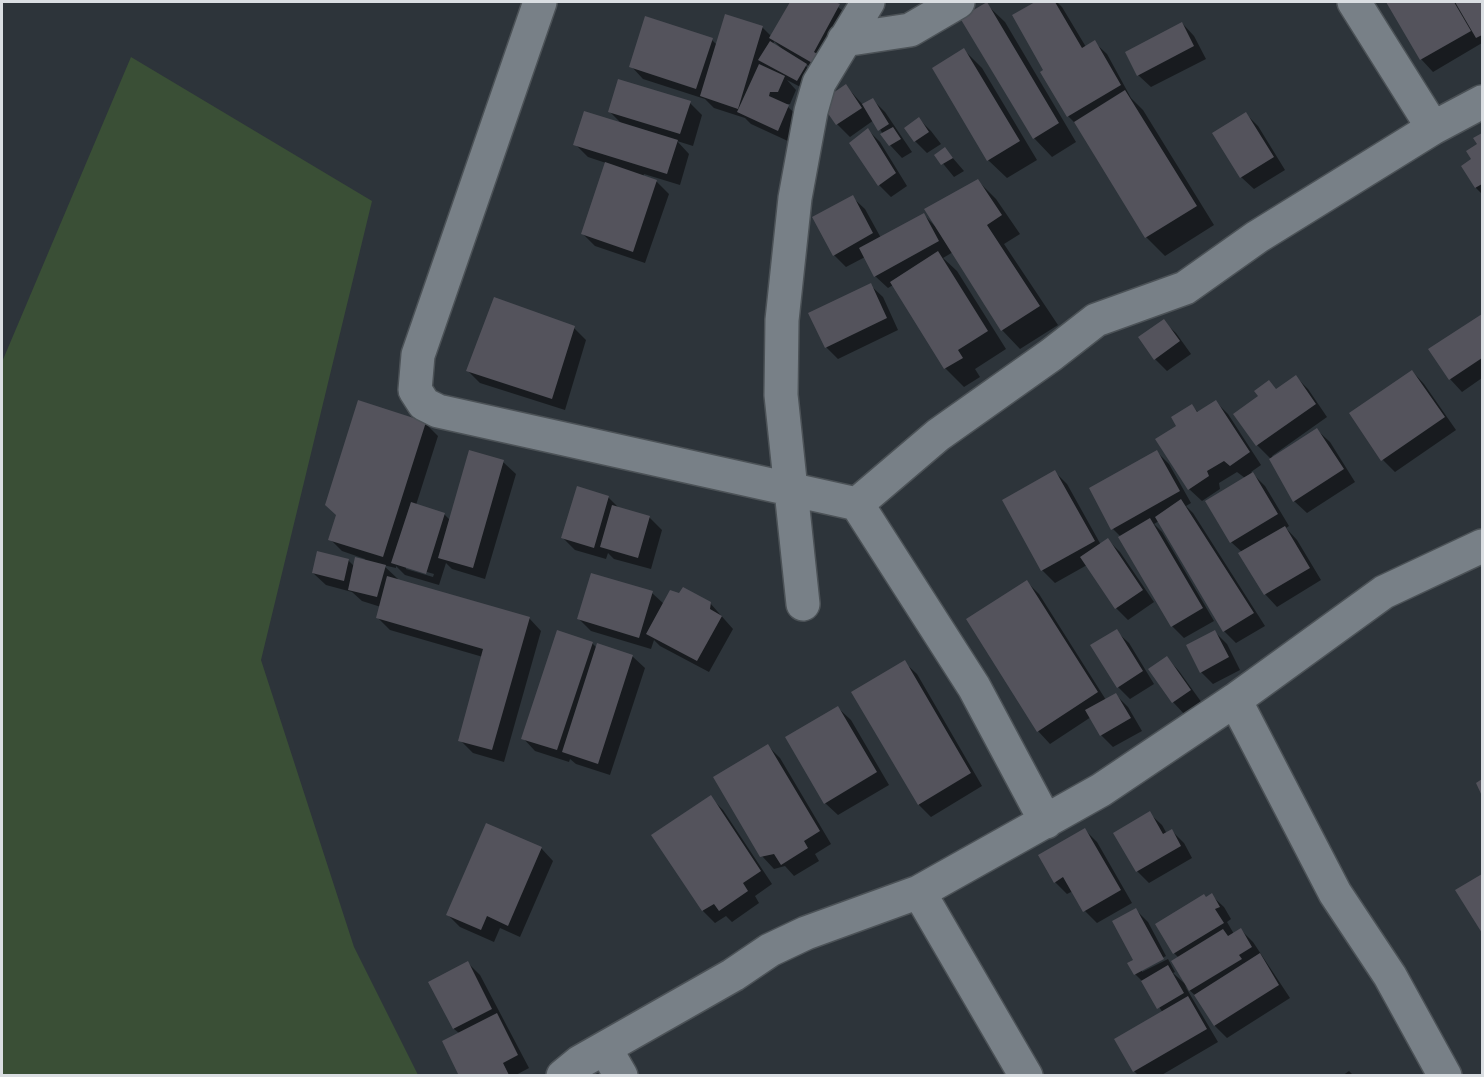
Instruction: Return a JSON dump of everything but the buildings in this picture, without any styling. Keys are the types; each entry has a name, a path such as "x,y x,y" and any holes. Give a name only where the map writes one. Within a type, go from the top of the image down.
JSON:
{"street":[{"path":"540,2 418,355 415,390 424,404 438,411 857,504 974,687 1046,822"},
{"path":"802,604 781,395 782,320 795,198 811,111 819,83 868,2"},
{"path":"844,40 910,30 958,2"},
{"path":"1354,2 1433,128"},
{"path":"857,504 938,435 1051,355 1096,320 1185,288 1257,237 1433,128 1482,102"},
{"path":"563,1076 580,1062 613,1062 770,950 806,933 919,892 1046,822 1101,790 1235,700 1384,592 1482,546"},
{"path":"1235,700 1335,893 1390,976 1445,1076"},
{"path":"919,892 1026,1076"}],"green space":[{"path":"131,57 372,201 261,660 354,947 418,1075 2,1075 2,362"}]}
